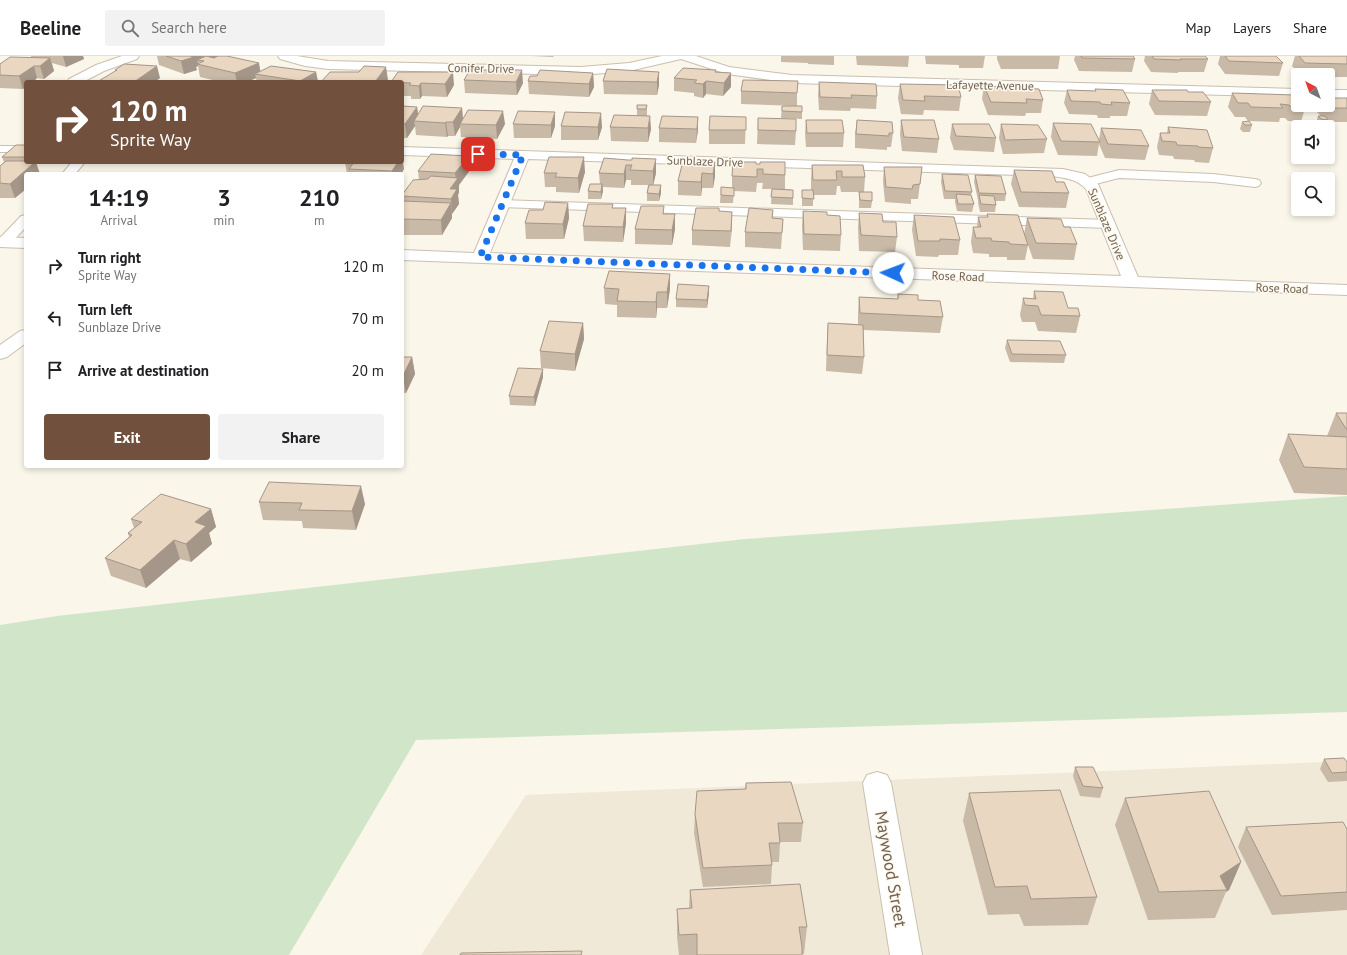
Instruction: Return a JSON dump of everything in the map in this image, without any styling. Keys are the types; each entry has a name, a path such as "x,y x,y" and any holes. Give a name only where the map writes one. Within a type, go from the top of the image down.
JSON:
{"street":[{"path":"78,80 100,68 133,56"},
{"name":"Conifer Drive","path":"284,56 305,62 328,65 581,71 629,67 678,56"},
{"name":"Lafayette Avenue","path":"684,56 728,70 792,79 1291,93"},
{"path":"1335,94 1347,94"},
{"name":"Sunblaze Drive","path":"404,151 1052,172 1080,177 1093,187 1132,283"},
{"path":"480,257 523,155"},
{"path":"2,242 24,243"},
{"name":"Rose Road","path":"404,255 1347,290"},
{"path":"0,352 24,336"},
{"name":"Maywood Street","path":"877,783 906,955"}],"lane":[{"path":"0,149 24,149"},
{"path":"70,172 77,164"},
{"path":"1088,182 1108,176 1126,174 1213,178 1255,183"},
{"path":"502,204 1109,224"},
{"path":"2,242 24,220"}],"shaded area":[{"path":"1347,761 1347,955 421,955 526,795"}],"green space":[{"path":"1347,496 1347,712 416,740 289,955 0,955 0,625 57,616 745,539"}],"building":[{"path":"166,56 190,56 194,57 181,61"},
{"path":"206,56 214,58 218,56 227,56 259,63 235,73 197,64 204,61 197,60"},
{"path":"1081,56 1133,56 1135,59 1082,58"},
{"path":"1152,56 1205,56 1208,59 1154,59"},
{"path":"1225,56 1276,56 1283,63 1229,61"},
{"path":"1299,56 1347,56 1347,64 1305,63"},
{"path":"10,57 50,58 40,66 34,66 19,76 0,75 0,64"},
{"path":"124,64 157,66 137,80 100,80 117,70 115,70"},
{"path":"271,66 316,72 302,80 255,74"},
{"path":"364,66 386,67 376,80 323,80 330,72 359,72"},
{"path":"683,68 716,70 715,72 731,73 724,83 706,81 703,84 694,83 697,80 674,78"},
{"path":"607,69 659,72 657,82 603,81"},
{"path":"470,70 522,70 516,82 464,80"},
{"path":"540,70 593,73 589,84 528,81 530,76 537,76"},
{"path":"398,72 453,72 445,84 421,83 419,86 409,85 411,83 404,83 404,80 392,80"},
{"path":"743,80 798,81 797,93 741,91"},
{"path":"819,82 876,84 877,96 851,95 852,98 820,97"},
{"path":"900,84 958,85 961,97 924,96 925,101 903,100"},
{"path":"984,86 1039,89 1043,100 1026,99 1027,103 991,102"},
{"path":"1095,89 1123,90 1130,103 1111,102 1112,105 1101,104 1100,102 1071,101 1067,90 1096,91"},
{"path":"1152,90 1187,90 1188,92 1203,92 1211,102 1159,101"},
{"path":"1232,93 1291,95 1291,107 1289,105 1280,104 1283,108 1251,107 1248,103 1238,103"},
{"path":"1335,98 1347,98 1347,108 1335,108"},
{"path":"637,105 647,105 646,109 637,109"},
{"path":"404,106 417,107 405,124"},
{"path":"423,106 462,108 453,122 445,123 414,121"},
{"path":"782,106 802,106 802,112 782,111"},
{"path":"468,110 503,111 496,125 460,124"},
{"path":"518,111 555,112 551,125 513,124"},
{"path":"565,112 601,113 598,127 561,126"},
{"path":"614,115 650,116 648,128 610,127"},
{"path":"662,116 698,117 697,129 659,128"},
{"path":"710,116 746,117 746,130 709,130"},
{"path":"1318,116 1325,116 1328,120 1321,119"},
{"path":"758,118 796,119 796,131 758,130"},
{"path":"806,120 842,120 844,133 807,133"},
{"path":"857,120 892,122 893,133 889,133 889,136 856,134"},
{"path":"901,120 934,120 939,139 904,137"},
{"path":"1249,121 1252,125 1245,125 1242,122"},
{"path":"1053,123 1091,124 1100,142 1061,141"},
{"path":"952,124 989,124 996,138 956,136"},
{"path":"1001,124 1038,125 1047,139 1005,140"},
{"path":"1168,127 1207,130 1213,148 1177,145 1176,142 1162,141 1160,133 1170,133"},
{"path":"1101,128 1141,130 1149,146 1108,144"},
{"path":"16,145 24,145 24,157 2,157"},
{"path":"431,154 469,156 455,173 418,171"},
{"path":"549,157 584,157 578,178 555,177 557,173 544,173"},
{"path":"604,158 628,160 632,160 632,158 656,159 653,171 630,170 632,165 626,165 624,174 599,173"},
{"path":"6,161 24,161 24,164 33,164 10,184 0,183 0,166"},
{"path":"683,161 715,162 713,174 702,173 701,182 678,181"},
{"path":"733,162 756,162 756,164 760,164 760,162 785,162 785,175 763,174 763,169 757,169 757,177 732,176"},
{"path":"353,164 397,164 392,171 349,169"},
{"path":"812,165 863,165 865,177 842,177 842,171 836,171 837,180 813,180"},
{"path":"884,167 922,167 920,184 913,185 912,189 886,187"},
{"path":"1014,170 1052,171 1056,182 1064,182 1069,193 1021,192"},
{"path":"942,174 968,175 972,192 945,191"},
{"path":"975,175 1001,176 1006,194 979,193"},
{"path":"431,176 458,178 450,189 457,189 451,199 404,196 404,192 413,180 428,179"},
{"path":"590,184 602,184 601,192 588,191"},
{"path":"649,185 661,185 659,194 647,193"},
{"path":"721,187 734,188 734,196 721,195"},
{"path":"772,189 793,190 793,198 771,197"},
{"path":"802,190 813,190 814,199 802,198"},
{"path":"859,192 872,192 872,201 860,200"},
{"path":"956,194 971,195 974,204 958,204"},
{"path":"979,195 994,196 996,205 981,204"},
{"path":"404,201 451,203 441,220 404,219"},
{"path":"545,202 568,203 563,224 525,223 529,210 543,210"},
{"path":"588,204 613,204 612,208 626,208 623,227 583,226"},
{"path":"641,206 664,206 663,214 675,214 672,230 635,229"},
{"path":"696,208 719,208 719,211 732,212 731,231 692,230"},
{"path":"749,208 773,210 772,218 783,219 782,233 745,232"},
{"path":"803,211 827,212 827,215 840,216 841,235 804,234"},
{"path":"859,213 882,214 883,222 896,222 897,237 861,235"},
{"path":"987,214 1018,215 1028,245 992,241 991,238 976,238 973,227 981,227 978,217 988,217"},
{"path":"914,215 954,217 960,240 940,239 940,241 918,241"},
{"path":"1027,218 1061,219 1064,227 1070,227 1077,244 1036,243"},
{"path":"609,271 670,274 667,292 657,292 656,302 617,301 619,289 604,288"},
{"path":"678,284 709,286 707,300 676,299"},
{"path":"1034,291 1063,292 1068,308 1078,308 1080,316 1041,315 1038,306 1025,305 1023,298 1036,299"},
{"path":"898,294 918,295 918,300 940,301 943,317 860,313 859,297 898,299"},
{"path":"549,321 583,323 575,354 540,351"},
{"path":"828,323 863,325 864,357 827,355"},
{"path":"1007,340 1060,341 1066,355 1012,354"},
{"path":"404,357 412,357 404,374"},
{"path":"518,368 543,369 534,397 509,396"},
{"path":"1336,413 1347,413 1347,430"},
{"path":"1288,434 1347,437 1347,469 1304,467"},
{"path":"269,482 361,486 352,511 299,510 302,503 259,502"},
{"path":"161,494 211,509 195,522 206,526 186,544 174,540 140,570 105,558 132,535 128,533 142,522 131,519"},
{"path":"1344,758 1347,762 1347,772 1332,773 1324,759"},
{"path":"1075,767 1093,767 1103,788 1083,786"},
{"path":"791,782 803,823 778,823 780,843 769,843 772,865 703,868 695,814 697,791 746,789 746,783"},
{"path":"1060,790 1097,897 1031,899 1027,886 995,887 969,793"},
{"path":"1209,791 1241,862 1220,876 1227,890 1159,892 1125,798"},
{"path":"1343,822 1347,829 1347,892 1281,896 1246,827"},
{"path":"800,884 807,927 799,927 802,955 697,955 697,934 679,935 677,909 692,908 690,890"},
{"path":"582,951 581,955 460,955 461,953"}],"route":[{"path":"478,154 523,155 480,257 893,273"}]}
